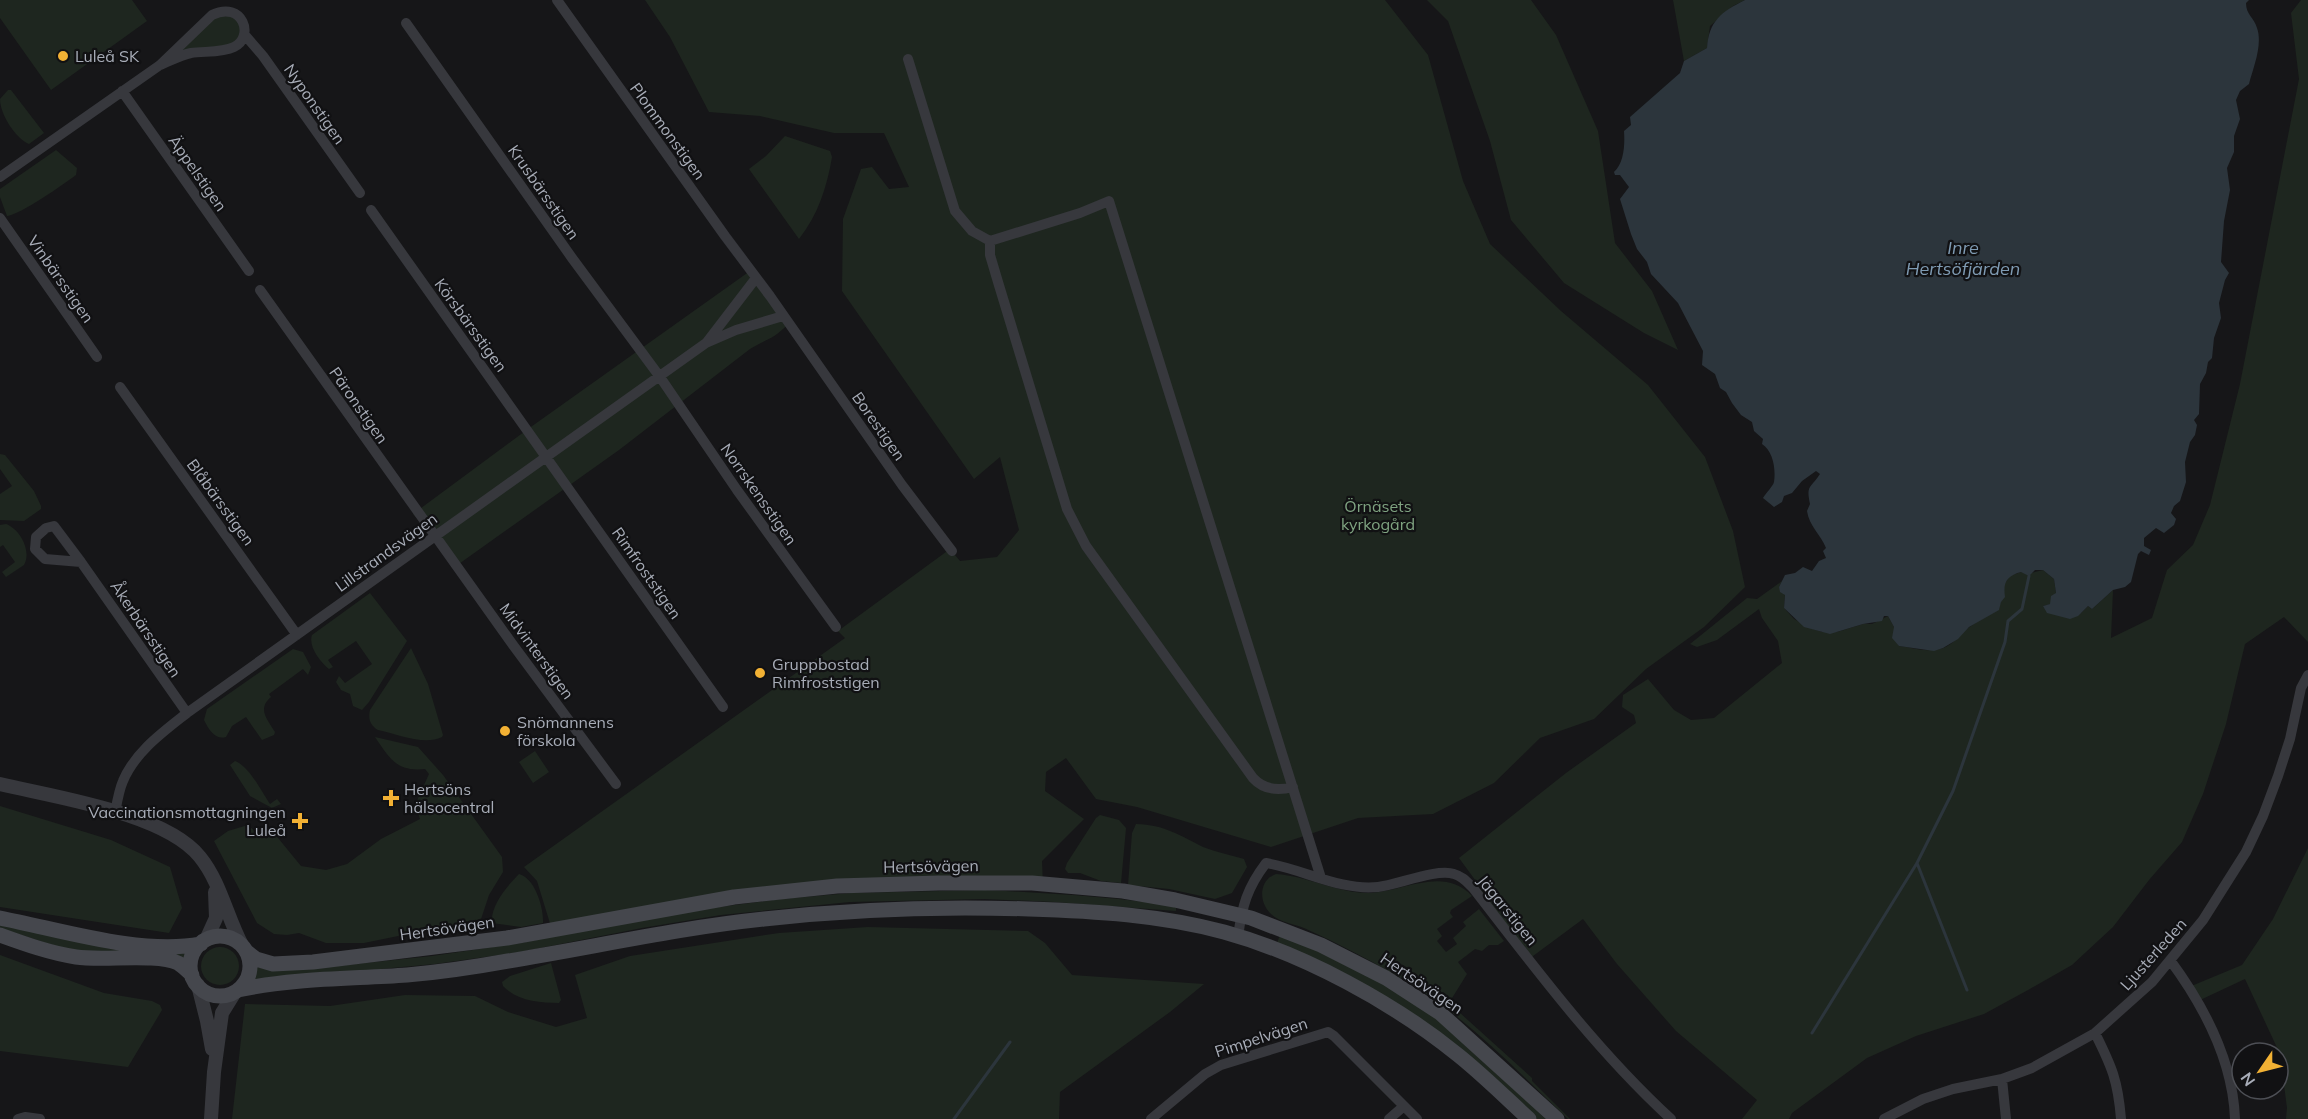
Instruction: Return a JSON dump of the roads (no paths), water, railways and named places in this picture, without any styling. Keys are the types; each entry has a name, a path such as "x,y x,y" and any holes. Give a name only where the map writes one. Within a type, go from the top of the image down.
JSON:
{"main road":[{"name":"Hertsövägen","path":"245,950 256,959 273,964 313,963 507,938 734,897 837,886 1032,884 1111,890 1175,900 1241,915 1322,945 1386,978 1440,1013 1557,1119"},
{"path":"0,935 47,951 78,958 172,961 183,966 212,995 220,996 236,991 288,983 448,971 643,936 762,919 875,908 948,906 1108,913 1168,920 1238,937 1283,953 1353,986 1398,1012 1458,1055 1528,1119"},
{"path":"0,918 105,939 154,946 178,947 204,942 214,937 226,937 236,941 245,950 250,963 249,976 236,991"},
{"path":"195,980 192,958 204,942"}],"street":[{"name":"Plommonstigen","path":"557,0 756,278"},
{"name":"Nyponstigen","path":"160,65 212,15 221,10 228,10 237,15 244,27 244,34 263,56 360,193"},
{"name":"Krusbärsstigen","path":"406,23 572,258 660,376"},
{"path":"0,177 160,65 189,54 234,47 242,40 244,34"},
{"path":"908,59 955,211 972,231 990,241 1080,213 1109,201 1322,878"},
{"name":"Äppelstigen","path":"122,91 249,271"},
{"name":"Körsbärsstigen","path":"372,210 547,456"},
{"name":"Vinbärsstigen","path":"0,218 98,357"},
{"path":"990,241 990,255 1067,509 1086,546 1253,778 1261,785 1272,789 1293,787"},
{"path":"756,278 783,316"},
{"name":"Lillstrandsvägen","path":"706,343 756,278"},
{"name":"Päronstigen","path":"260,290 435,536"},
{"name":"Lillstrandsvägen","path":"115,813 122,781 135,760 157,736 187,713 706,343 736,330 783,316"},
{"name":"Borestigen","path":"783,316 952,551"},
{"name":"Norrskensstigen","path":"660,376 737,490 836,627"},
{"name":"Blåbärsstigen","path":"120,387 297,635"},
{"name":"Rimfroststigen","path":"547,456 723,706"},
{"name":"Midvinterstigen","path":"435,536 616,784"},
{"name":"Åkerbärsstigen","path":"81,562 187,713"},
{"name":"Ljusterleden","path":"1884,1119 1923,1098 2002,1079 2032,1068 2095,1033 2152,982 2203,920 2246,852 2278,776 2290,739 2301,688 2308,675"},
{"path":"0,784 115,813 160,827 189,846 199,856 221,895 245,950"},
{"name":"Jägarstigen","path":"1238,937 1241,915 1251,883 1266,863 1367,888 1442,873 1458,876 1473,888 1605,1054 1671,1119"},
{"path":"204,942 216,918 214,884"},
{"path":"2170,960 2209,1021 2230,1083 2235,1119"},
{"path":"195,980 210,1037 214,1072"},
{"path":"211,1119 214,1072 222,1013 236,991"},
{"name":"Pimpelvägen","path":"1151,1119 1205,1074 1221,1065 1328,1032 1404,1106"},
{"path":"2095,1033 2111,1064 2118,1088 2121,1119"},
{"path":"2002,1079 2006,1119"},
{"path":"1389,1119 1404,1106 1417,1119"},
{"path":"18,1119 25,1117 40,1119"}],"water":[{"name":"Inre Hertsöfjärden","path":"1745,0 2249,0 2246,7 2256,24 2259,42 2249,84 2240,91 2236,100 2240,119 2234,136 2234,152 2227,168 2230,190 2224,221 2221,262 2229,273 2219,303 2221,318 2214,338 2212,358 2208,362 2206,373 2200,384 2199,414 2194,420 2197,425 2185,462 2186,482 2180,501 2171,513 2176,519 2174,525 2164,533 2156,528 2144,538 2144,546 2151,550 2149,555 2141,551 2138,554 2131,582 2125,587 2113,590 2092,609 2088,606 2078,616 2070,619 2047,613 2043,606 2050,604 2051,596 2056,593 2054,579 2043,570 2035,570 2029,576 2021,572 2007,581 2005,597 1999,610 1969,627 1958,639 1934,651 1899,646 1892,638 1894,627 1888,616 1884,616 1882,621 1830,634 1804,627 1784,608 1785,595 1780,592 1779,587 1785,575 1795,573 1803,567 1812,571 1819,561 1826,558 1823,551 1826,548 1810,521 1807,511 1810,504 1809,490 1820,474 1816,471 1802,481 1792,493 1784,496 1782,502 1774,507 1763,498 1774,482 1775,472 1769,451 1762,444 1763,439 1754,431 1752,422 1741,415 1726,392 1720,388 1715,374 1702,365 1703,351 1678,303 1651,274 1647,262 1637,249 1620,199 1629,187 1620,175 1615,175 1614,172 1622,159 1624,131 1631,125 1630,117 1680,73 1684,61 1707,48 1710,31 1718,18"}],"waterway":[{"path":"1812,1033 1917,863 1953,791 2005,642 2008,621 2022,609 2029,576"},
{"path":"1917,863 1967,990"},
{"path":"954,1119 1010,1042"}],"place":[{"name":"Luleå SK","path":"63,56"},
{"name":"Gruppbostad Rimfroststigen","path":"760,673"},
{"name":"Snömannens förskola","path":"505,731"},
{"name":"Hertsöns hälsocentral","path":"391,798"},
{"name":"Vaccinationsmottagningen Luleå","path":"300,821"}],"park label":[{"name":"Örnäsets kyrkogård","path":"1378,515"}]}
